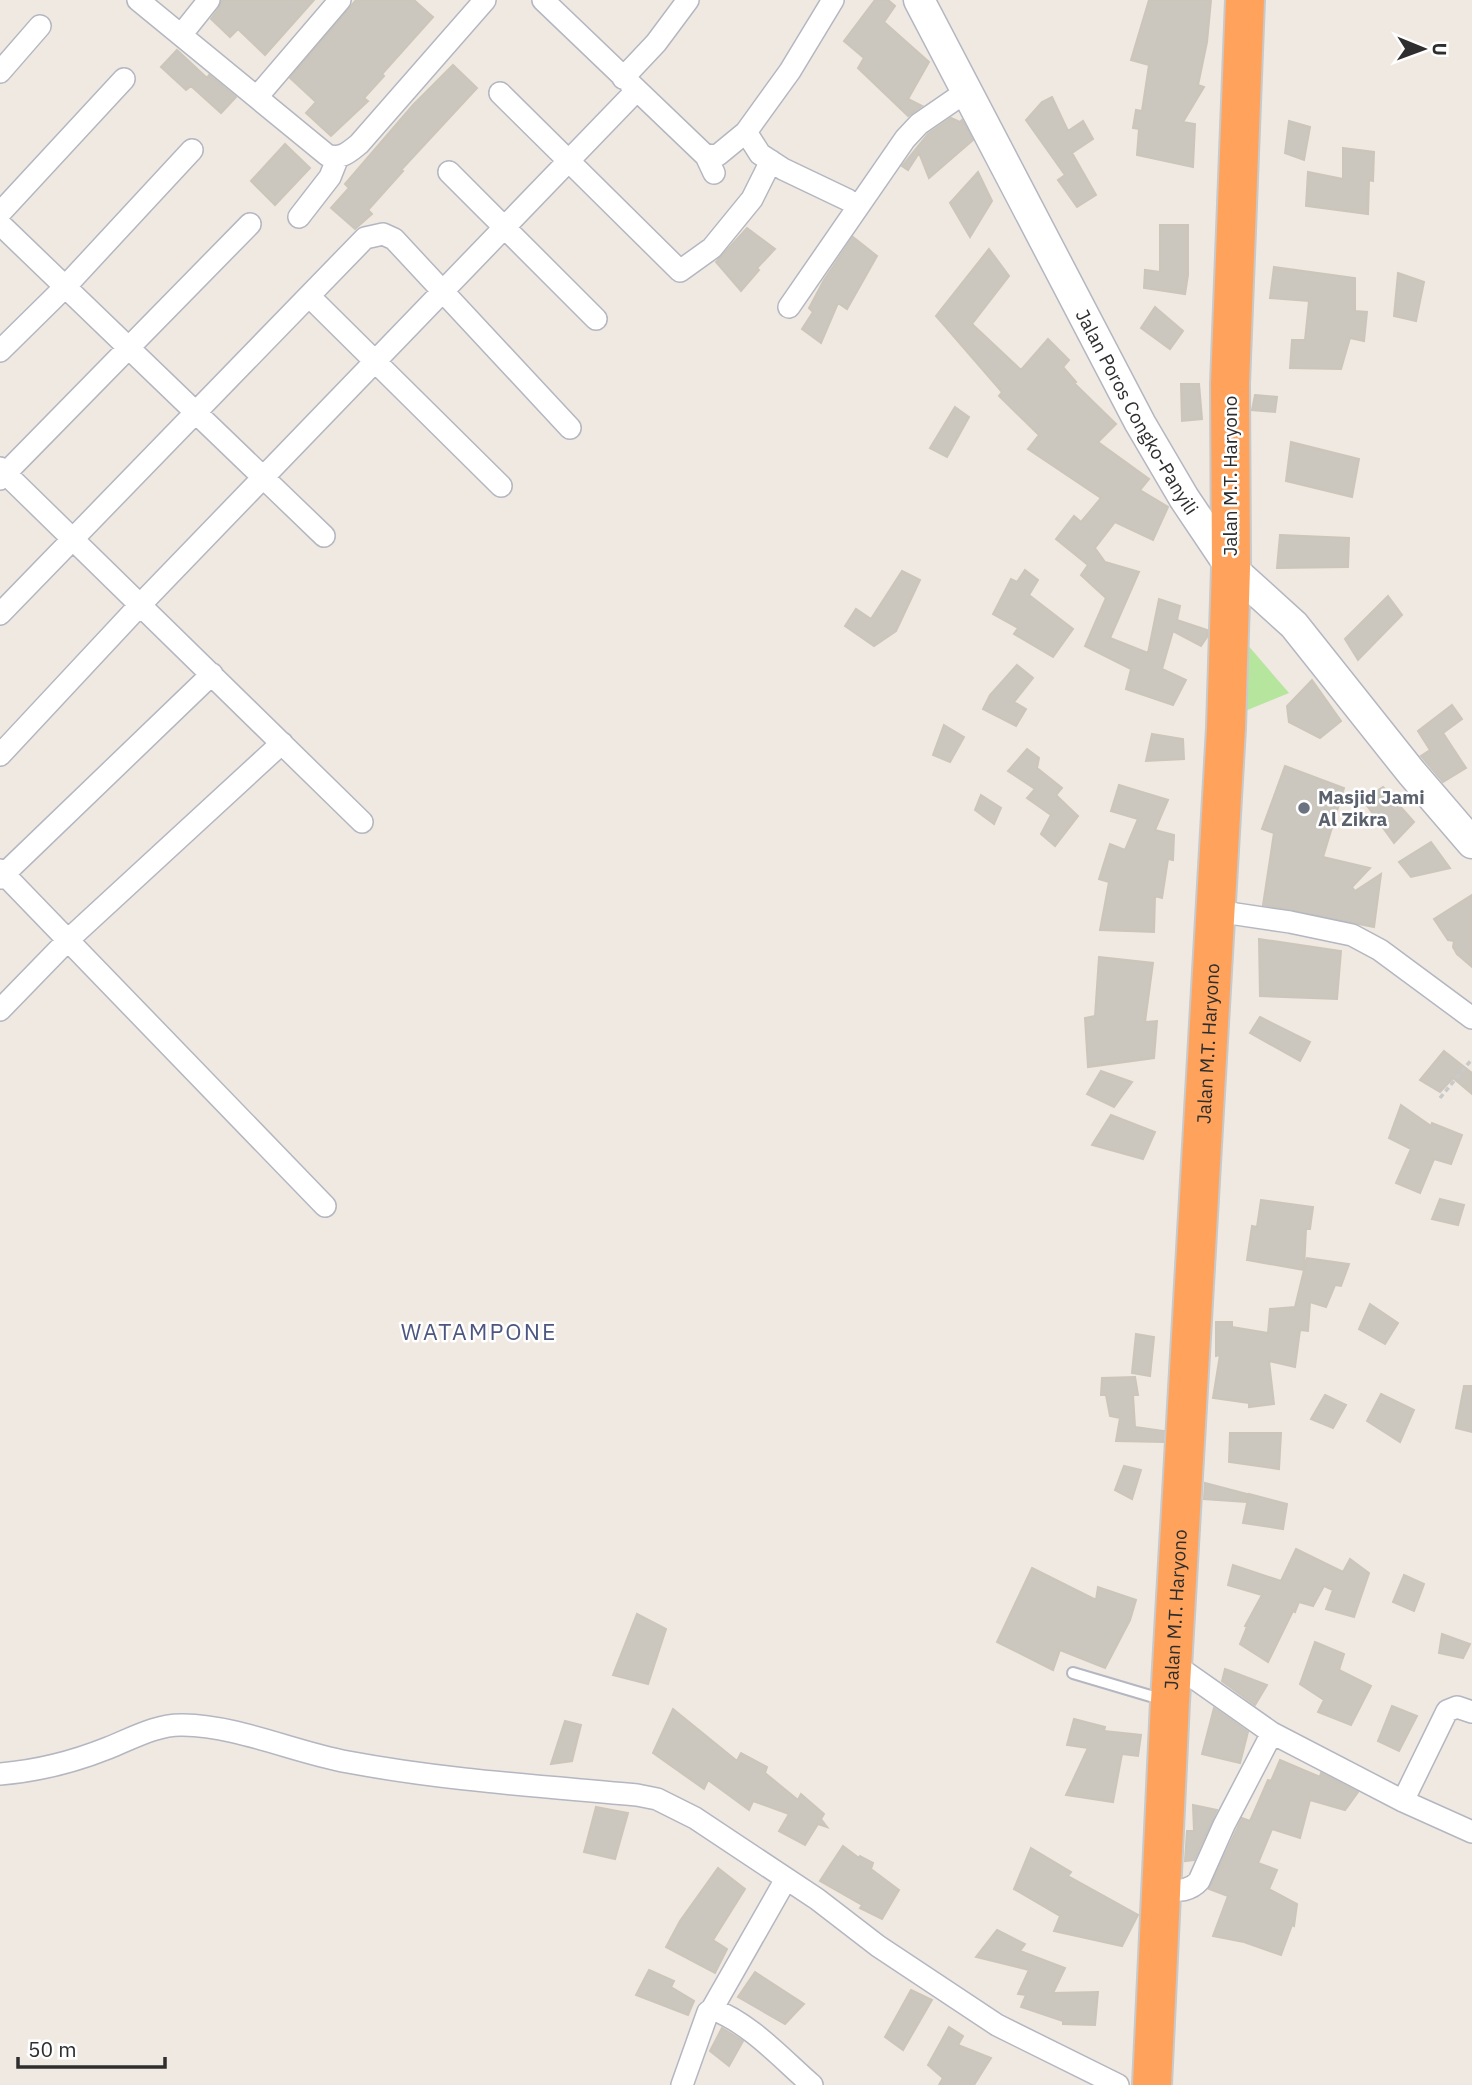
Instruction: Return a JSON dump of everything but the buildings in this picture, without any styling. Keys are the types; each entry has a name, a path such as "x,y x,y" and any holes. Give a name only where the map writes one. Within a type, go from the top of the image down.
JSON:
{"highway":[{"name":"Jalan M.T. Haryono","path":"1152,2085 1170,1702 1226,728 1231,568 1230,384 1245,0"}],"main road":[{"name":"Jalan Poros Congko-Panyili","path":"919,0 1140,423 1184,498 1231,568 1294,625 1411,772 1472,843"}],"street":[{"path":"138,0 327,155 338,157 359,144 485,0"},
{"path":"181,35 209,0"},
{"path":"257,97 340,0"},
{"path":"543,0 710,164 746,132 790,71 833,0"},
{"path":"0,755 140,604 265,478 569,161 630,85 656,43 688,0"},
{"path":"0,72 40,26"},
{"path":"0,213 124,79"},
{"path":"789,307 905,139 919,124 967,91"},
{"path":"500,93 680,271 712,248 752,199 771,161"},
{"path":"746,132 760,154 848,200"},
{"path":"0,351 65,287 192,150"},
{"path":"299,217 330,177 338,157"},
{"path":"449,172 596,319"},
{"path":"0,224 324,536"},
{"path":"250,224 130,348 2,474 73,538 362,822"},
{"path":"0,614 365,238 383,234 394,239 570,428"},
{"path":"310,297 501,486"},
{"path":"212,674 1,874 325,1206"},
{"path":"0,1010 68,940 282,743"},
{"path":"1216,911 1352,935 1380,950 1472,1018"},
{"path":"1174,1664 1272,1733 1404,1801 1469,1824"},
{"path":"1404,1801 1447,1711 1457,1707 1472,1712"},
{"path":"0,1774 35,1770 78,1759 156,1729 181,1725 235,1733 323,1758 364,1765 461,1780 637,1794 657,1799 695,1818 817,1899 878,1946 997,2025 1118,2085"},
{"path":"1161,1890 1193,1888 1199,1881 1224,1825 1272,1733"},
{"path":"682,2085 708,2012 786,1879"},
{"path":"712,2009 746,2028 812,2085"}],"lane":[{"path":"1073,1673 1170,1702"}],"path":[{"path":"1440,1098 1472,1059"}],"green space":[{"path":"1240,636 1289,693 1235,715"}],"place":[{"name":"Masjid Jami Al Zikra","path":"1304,808"}],"district":[{"name":"WATAMPONE","path":"479,1331"}]}
